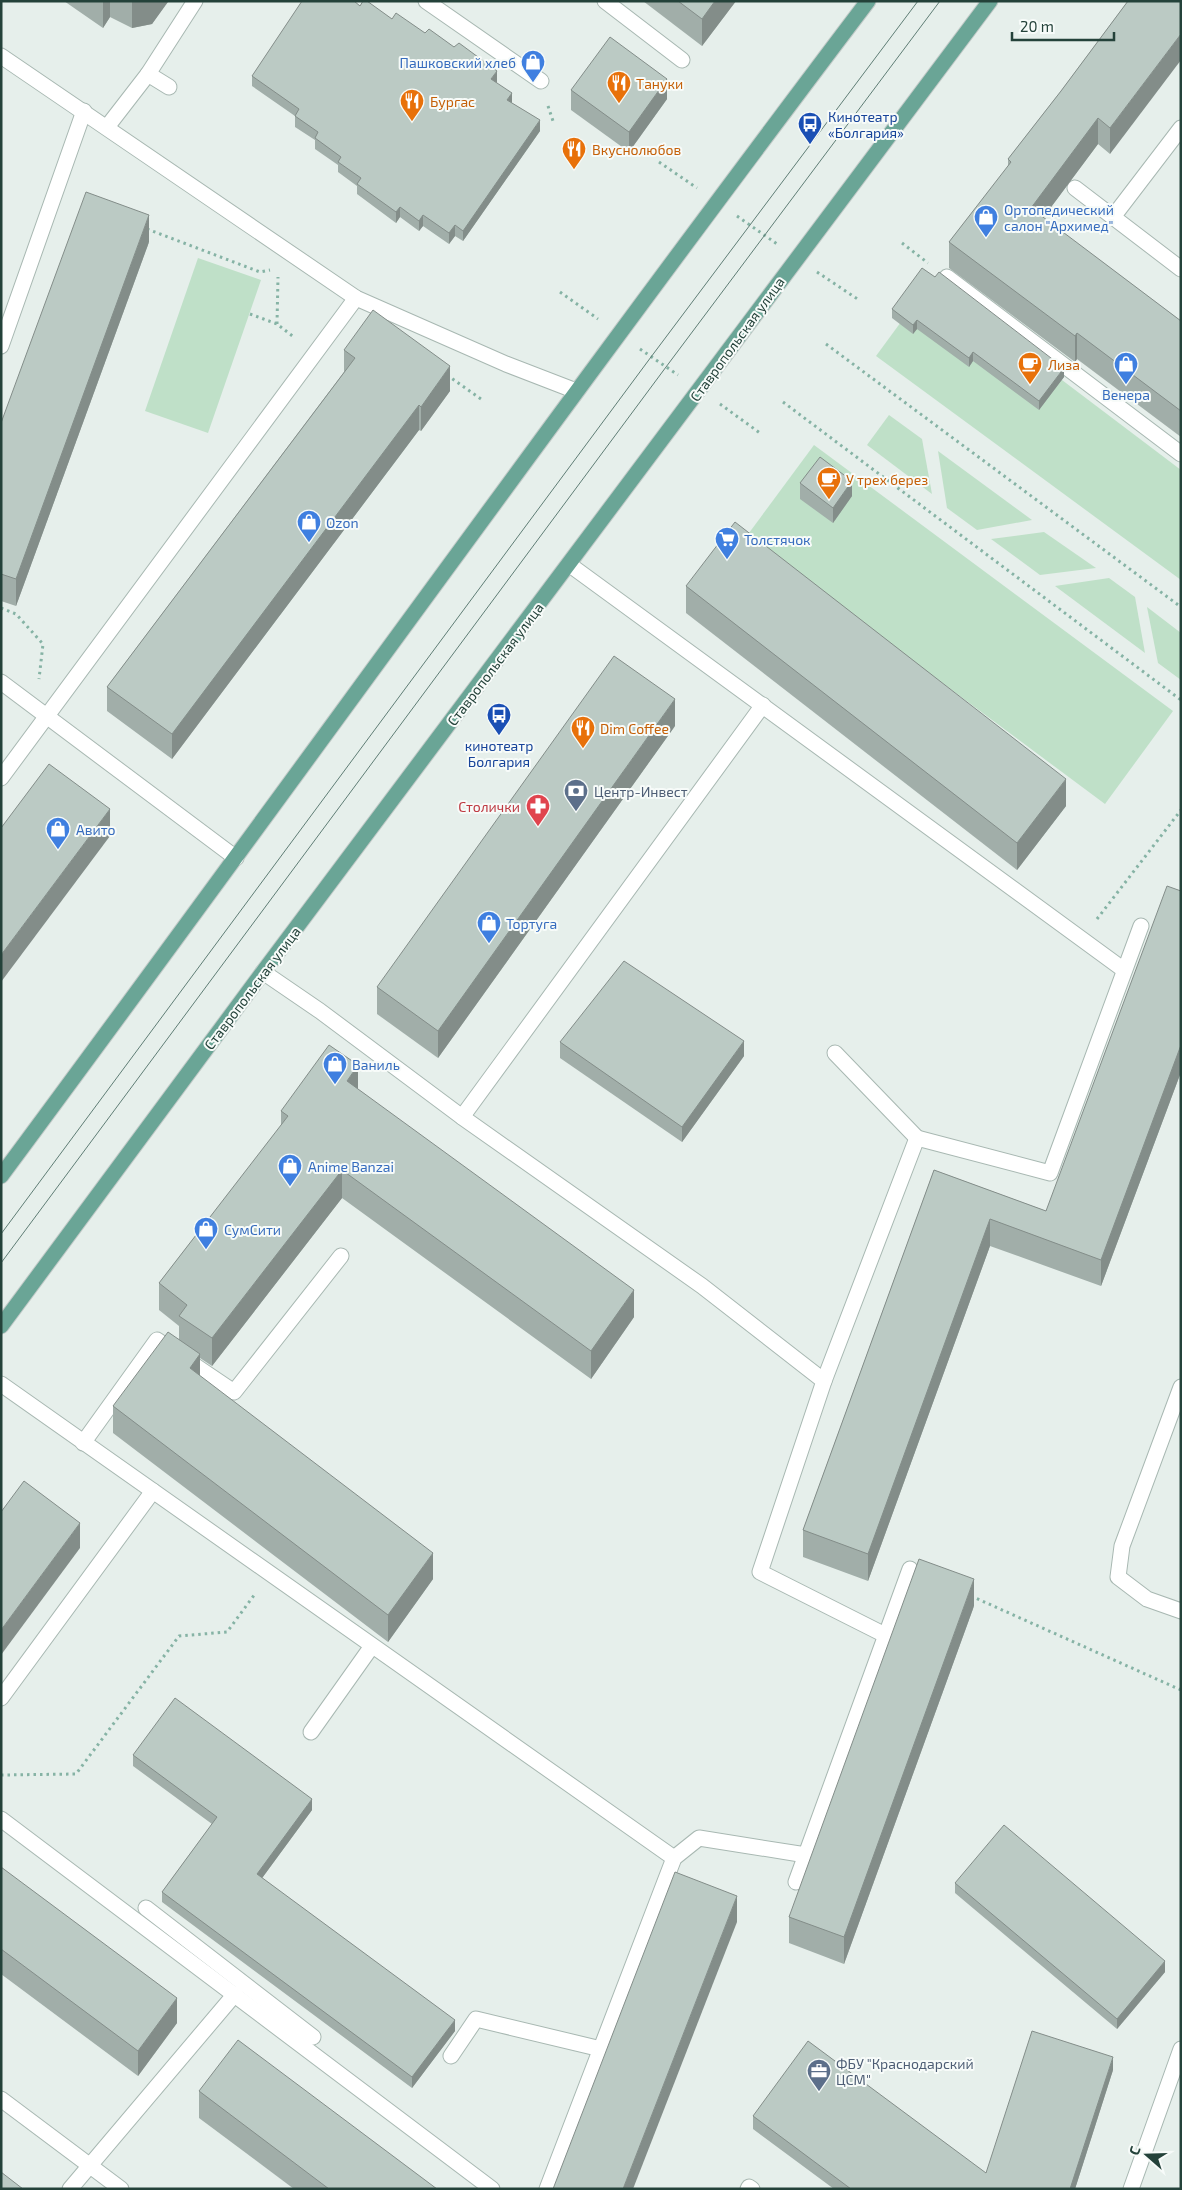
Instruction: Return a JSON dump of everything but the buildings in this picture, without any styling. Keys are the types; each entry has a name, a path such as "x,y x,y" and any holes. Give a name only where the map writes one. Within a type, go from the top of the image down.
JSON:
{"main road":[{"path":"1,1176 236,858 618,334 868,1"},
{"name":"Ставропольская улица","path":"1,1326 263,972 570,565 990,1"}],"street":[{"path":"107,127 148,74 195,1"},
{"path":"426,1 541,81"},
{"path":"605,1 682,60"},
{"path":"1,56 356,298 506,364 576,391"},
{"path":"148,74 168,87"},
{"path":"1,346 84,112"},
{"path":"1113,217 1181,128"},
{"path":"1075,188 1113,217 1178,260"},
{"path":"947,277 1181,454"},
{"path":"1,778 41,711 356,298"},
{"path":"570,565 1124,970"},
{"path":"1,682 236,858"},
{"path":"462,1117 763,705"},
{"path":"835,1053 917,1138 1050,1173 1141,926"},
{"path":"263,972 320,1011 462,1117 702,1286 824,1381"},
{"path":"885,1635 760,1572 824,1381 917,1138"},
{"path":"84,1442 157,1340 234,1392 341,1256"},
{"path":"1,1384 674,1858"},
{"path":"1181,1388 1122,1546 1118,1577 1147,1599 1181,1612"},
{"path":"1,1698 153,1492"},
{"path":"796,1882 910,1569"},
{"path":"311,1732 372,1646"},
{"path":"1,1819 492,2189"},
{"path":"547,2189 674,1858 699,1838 806,1855"},
{"path":"146,1908 313,2036"},
{"path":"70,2189 235,1994"},
{"path":"451,2056 476,2019 601,2049"},
{"path":"1131,2189 1175,2085 1181,2049"},
{"path":"1,2099 121,2189"},
{"path":"748,2189 749,2187 752,2189"}],"path":[{"path":"658,162 859,300"},
{"path":"139,226 260,272 278,269 277,324"},
{"path":"902,243 947,277"},
{"path":"560,292 760,433"},
{"path":"250,314 277,324 315,352"},
{"path":"826,344 1181,606"},
{"path":"783,402 1181,700"},
{"path":"1,608 16,614 43,644 41,711"},
{"path":"1082,938 1181,810"},
{"path":"1,1775 76,1774 179,1636 227,1632 270,1574"},
{"path":"964,1593 1181,1690"}],"green space":[{"path":"198,258 261,280 208,433 145,411"},
{"path":"931,281 1181,470 1181,580 876,356"},
{"path":"889,415 922,439 932,494 867,445"},
{"path":"814,445 1173,711 1105,804 746,537"},
{"path":"938,451 1032,520 977,530 947,508"},
{"path":"1044,532 1096,568 1040,575 991,539"},
{"path":"1109,578 1135,597 1145,653 1055,586"},
{"path":"1147,607 1181,633 1181,680 1158,663"}],"tram line":[{"path":"1,1234 651,357 918,1"},
{"path":"1,1263 940,1"}],"place":[{"name":"Пашковский хлеб","path":"533,83"},
{"name":"Тануки","path":"619,104"},
{"name":"Бургас","path":"412,122"},
{"name":"Кинотеатр «Болгария»","path":"810,145"},
{"name":"Вкуснолюбов","path":"574,170"},
{"name":"Ортопедический салон \"Архимед\"","path":"986,238"},
{"name":"Лиза","path":"1030,385"},
{"name":"Венера","path":"1126,385"},
{"name":"У трех берез","path":"829,500"},
{"name":"Ozon","path":"309,543"},
{"name":"Толстячок","path":"727,560"},
{"name":"кинотеатр Болгария","path":"499,736"},
{"name":"Dim Coffee","path":"583,749"},
{"name":"Центр-Инвест","path":"576,812"},
{"name":"Столички","path":"538,827"},
{"name":"Авито","path":"58,850"},
{"name":"Тортуга","path":"489,944"},
{"name":"Ваниль","path":"335,1085"},
{"name":"Anime Banzai","path":"290,1187"},
{"name":"СумСити","path":"206,1250"},
{"name":"ФБУ \"Краснодарский ЦСМ\"","path":"819,2092"}]}
